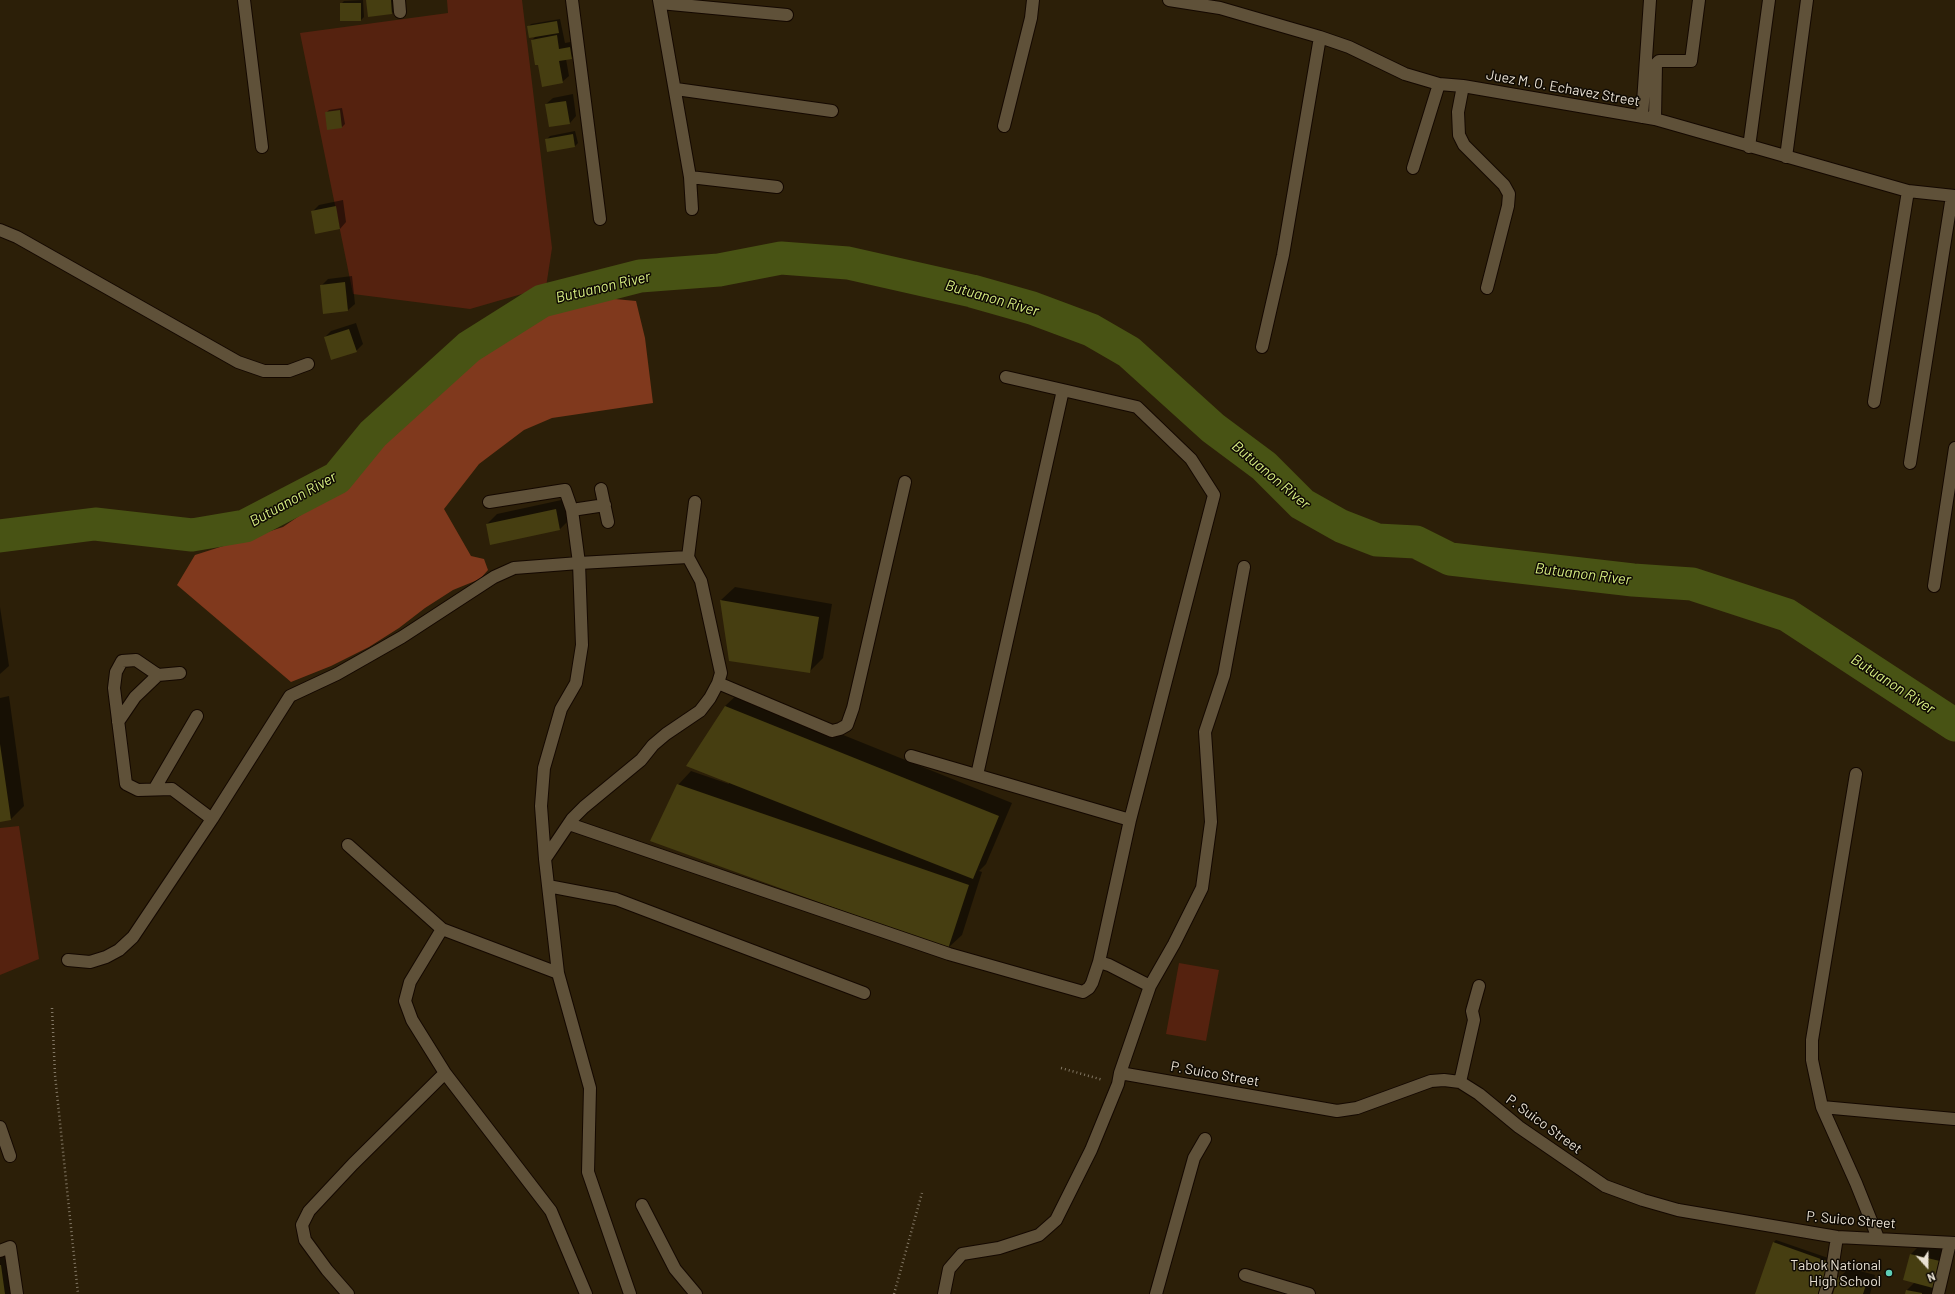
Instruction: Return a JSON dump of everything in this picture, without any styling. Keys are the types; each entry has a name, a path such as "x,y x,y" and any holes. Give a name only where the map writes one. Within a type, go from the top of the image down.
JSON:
{"street":[{"path":"244,0 262,147"},
{"path":"572,0 600,219"},
{"path":"1004,126 1031,18 1033,0"},
{"name":"Juez M. O. Echavez Street","path":"1169,0 1221,4 1349,47 1405,74 1439,84 1463,86 1642,116 1908,191 1954,196"},
{"path":"1642,116 1650,0"},
{"path":"1655,119 1656,64 1659,61 1691,61 1699,0"},
{"path":"1749,147 1769,0"},
{"path":"1786,157 1808,0"},
{"path":"692,209 690,177 660,2 787,15"},
{"path":"1262,347 1283,255 1320,37"},
{"path":"1413,168 1439,84"},
{"path":"1463,86 1458,112 1459,135 1464,145 1504,185 1510,194 1487,288"},
{"path":"676,89 832,110"},
{"path":"690,177 777,187"},
{"path":"1874,402 1908,191"},
{"path":"1910,463 1954,196"},
{"path":"0,230 17,237 238,362 264,371 289,371 308,364"},
{"path":"569,824 949,954 1083,992 1092,983 1100,962 1130,820 1214,495 1191,459 1137,407 1006,377"},
{"path":"977,775 1063,390"},
{"path":"1934,586 1955,448"},
{"path":"718,683 832,731 847,725 853,708 905,482"},
{"path":"601,489 608,522"},
{"path":"489,502 565,490 572,510 579,563 582,646 576,683 561,709 544,768 542,806 545,859 558,973 590,1088 588,1172 630,1294"},
{"path":"545,859 569,824 584,807 641,760 653,744 700,711 710,698 718,683 721,673 701,581 688,557 695,502"},
{"path":"572,510 605,505"},
{"path":"68,960 90,962 106,957 119,950 133,937 212,819 290,696 337,674 402,637 494,577 514,568 688,557"},
{"path":"944,1294 949,1269 962,1254 998,1248 1040,1234 1056,1220 1091,1150 1119,1078 1150,986 1174,944 1202,888 1211,822 1205,732 1224,675 1244,567"},
{"path":"158,675 136,660 122,661 116,672 114,688 126,784 138,790 156,788 172,789 212,819"},
{"path":"118,722 135,697 158,675 180,673"},
{"path":"156,788 198,716"},
{"path":"911,756 1130,820"},
{"path":"1856,774 1812,1040 1812,1060 1822,1107 1856,1183 1878,1238"},
{"path":"348,845 442,929 558,973"},
{"path":"548,886 616,899 864,993"},
{"path":"442,929 410,982 405,1002 412,1020 445,1073 551,1211 586,1294"},
{"path":"1100,962 1150,986"},
{"path":"1460,1082 1474,1020 1472,1011 1479,986"},
{"path":"348,1294 327,1270 305,1240 302,1226 309,1211 353,1164 445,1073"},
{"name":"P. Suico Street","path":"1119,1078 1336,1111 1356,1108 1431,1082 1444,1080 1460,1082 1479,1094 1519,1127 1605,1186 1643,1200 1678,1210 1837,1237 1953,1243"},
{"path":"1822,1107 1954,1119"},
{"path":"0,1127 10,1156"},
{"path":"1156,1294 1162,1278 1194,1158 1205,1139"},
{"path":"642,1205 675,1269 696,1294"},
{"path":"1825,1294 1831,1276 1837,1237"},
{"path":"1938,1294 1953,1243"},
{"path":"0,1251 10,1248 18,1294"},
{"path":"1245,1275 1309,1294"}],"path":[{"path":"52,1008 55,1075 78,1294"},
{"path":"1061,1068 1119,1078"},
{"path":"894,1294 922,1193"}],"shaded area":[{"path":"447,0 522,0 552,248 546,287 470,309 353,294 300,33 448,13"},
{"path":"604,298 636,301 645,338 653,403 552,418 524,430 479,464 444,509 471,556 484,559 488,570 480,579 453,590 369,647 331,666 291,682 177,585 195,555 283,527 347,483 384,436 444,379 516,325 543,310"},
{"path":"19,826 39,959 0,975 0,828"},
{"path":"1179,963 1219,970 1206,1041 1166,1034"}],"building":[{"path":"366,0 391,0 392,14 368,17"},
{"path":"340,3 361,3 361,21 340,21"},
{"path":"557,21 559,33 529,38 527,26"},
{"path":"557,35 559,49 570,47 572,59 559,61 563,83 542,87 538,65 535,65 531,40"},
{"path":"566,101 570,124 549,127 545,104"},
{"path":"340,110 342,128 327,130 325,112"},
{"path":"573,134 575,147 547,152 545,139"},
{"path":"336,206 340,229 315,234 311,211"},
{"path":"345,282 348,311 323,314 320,285"},
{"path":"349,329 357,352 331,360 324,337"},
{"path":"556,509 560,530 490,545 486,524"},
{"path":"720,600 819,617 810,673 729,661"},
{"path":"725,706 999,816 973,879 686,766"},
{"path":"0,744 11,820 0,822"},
{"path":"677,784 969,885 948,949 650,841"},
{"path":"1773,1242 1832,1263 1821,1294 1755,1294"},
{"path":"1910,1254 1940,1261 1933,1288 1903,1280"},
{"path":"1,1265 5,1294 0,1294"},
{"path":"1838,1277 1866,1285 1863,1294 1833,1294"},
{"path":"1906,1290 1922,1293 1922,1294 1905,1294"}],"waterway":[{"name":"Butuanon River","path":"0,536 95,524 192,535 245,526 337,478 373,434 469,347 542,301 640,276 719,270 781,258 848,263 972,291 1032,308 1091,330 1129,352 1213,428 1264,466 1302,504 1341,526 1377,540 1416,542 1450,559 1633,580 1692,584 1787,615 1955,725"}],"place":[{"name":"Tabok National High School","path":"1889,1273"}]}
